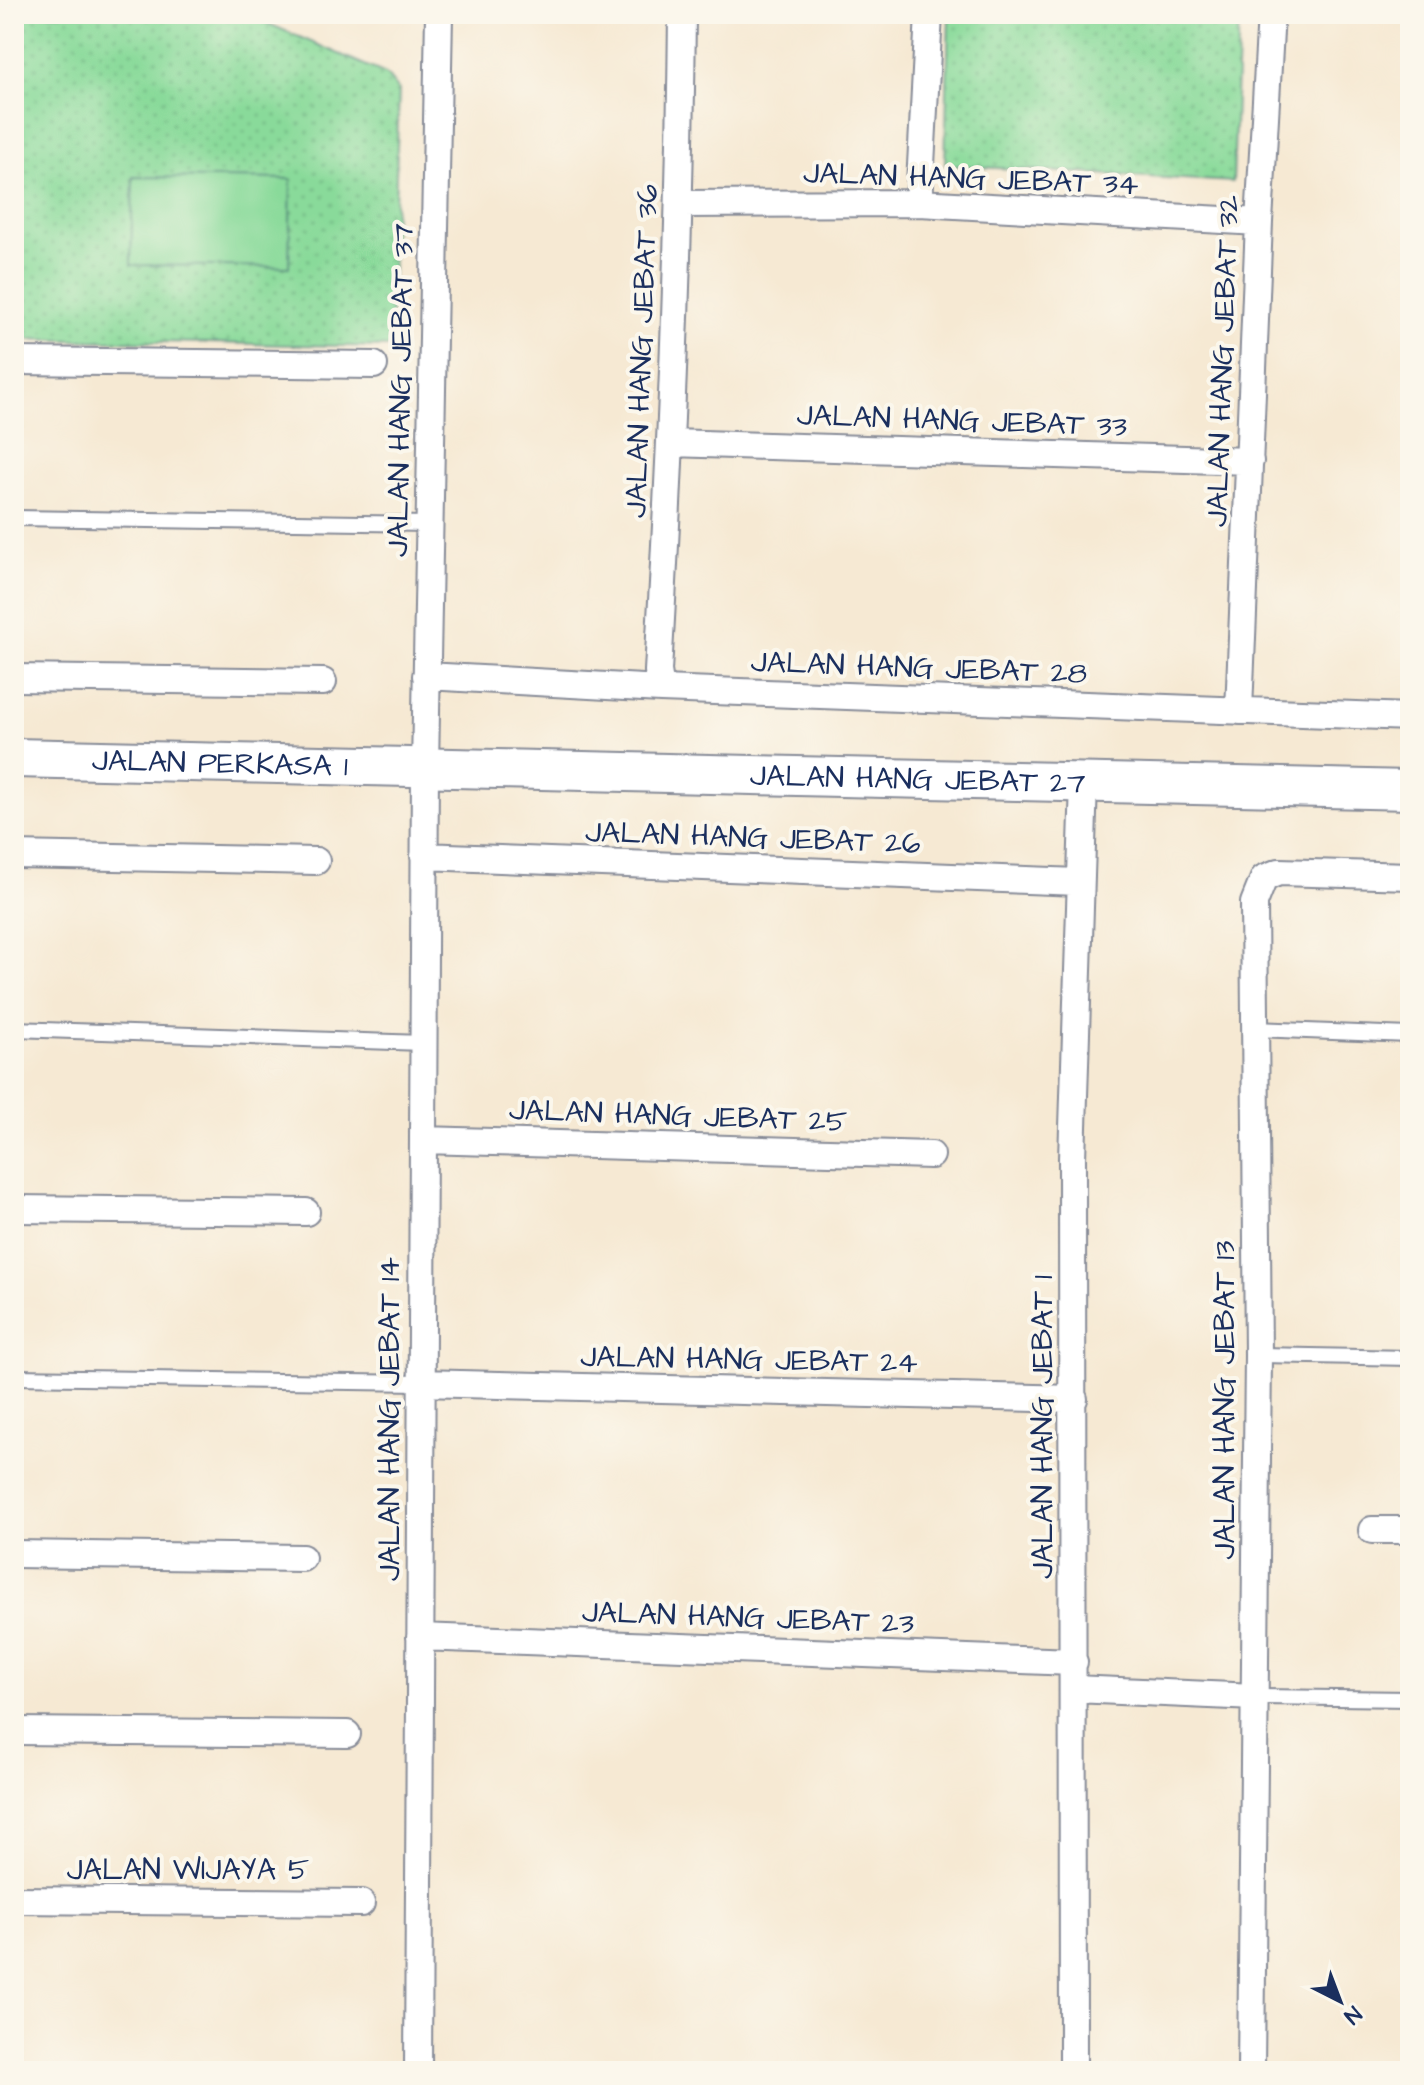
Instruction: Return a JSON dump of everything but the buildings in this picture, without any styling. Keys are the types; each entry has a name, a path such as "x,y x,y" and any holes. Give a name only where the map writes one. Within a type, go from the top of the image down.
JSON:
{"street":[{"name":"JALAN HANG JEBAT 37","path":"425,767 439,14"},
{"name":"JALAN HANG JEBAT 36","path":"661,689 658,671 680,204 682,14"},
{"path":"919,203 929,14"},
{"name":"JALAN HANG JEBAT 32","path":"1239,711 1259,222 1271,14"},
{"name":"JALAN HANG JEBAT 34","path":"680,204 919,203 1259,222"},
{"path":"14,361 374,365"},
{"name":"JALAN HANG JEBAT 33","path":"671,443 1250,461"},
{"name":"JALAN HANG JEBAT 28","path":"426,676 661,689 1410,717"},
{"path":"14,678 323,682"},
{"name":"JALAN PERKASA 1","path":"14,758 425,767"},
{"name":"JALAN HANG JEBAT 27","path":"425,767 1410,790"},
{"name":"JALAN HANG JEBAT 14","path":"418,2071 425,767"},
{"name":"JALAN HANG JEBAT 1","path":"1073,2071 1072,1159 1084,782"},
{"path":"14,855 316,861"},
{"name":"JALAN HANG JEBAT 26","path":"424,856 1079,882"},
{"name":"JALAN HANG JEBAT 13","path":"1251,2071 1258,1355 1254,903 1264,878 1279,872 1410,876"},
{"name":"JALAN HANG JEBAT 25","path":"423,1140 931,1155"},
{"path":"14,1209 306,1212"},
{"name":"JALAN HANG JEBAT 24","path":"421,1383 1074,1399"},
{"path":"1372,1530 1410,1530"},
{"path":"14,1554 302,1558"},
{"name":"JALAN HANG JEBAT 23","path":"420,1637 1074,1662"},
{"path":"1074,1689 1255,1697"},
{"path":"14,1731 347,1734"},
{"name":"JALAN WIJAYA 5","path":"14,1900 361,1903"}],"lane":[{"path":"14,518 429,524"},
{"path":"14,1029 423,1043"},
{"path":"1254,1029 1410,1035"},
{"path":"1258,1355 1410,1358"},
{"path":"14,1377 421,1383"},
{"path":"1255,1697 1410,1699"}],"green space":[{"path":"14,14 246,14 386,74 399,90 390,347 14,339"},
{"path":"949,14 1239,14 1233,182 945,165"},
{"path":"133,177 291,179 289,267 131,265"}]}
